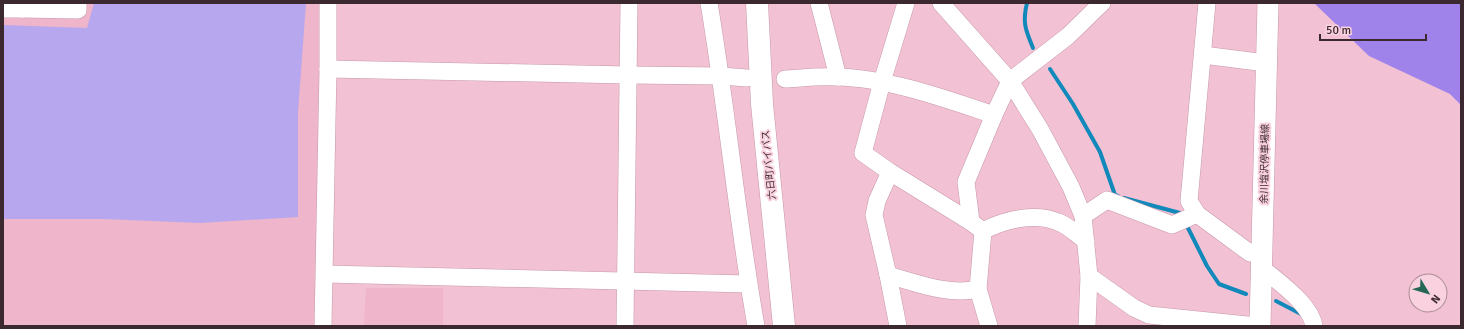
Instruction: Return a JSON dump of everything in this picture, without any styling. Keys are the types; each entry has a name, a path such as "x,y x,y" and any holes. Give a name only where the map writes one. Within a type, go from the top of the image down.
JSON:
{"highway":[{"name":"六日町バイパス","path":"757,3 762,104 784,326"}],"main road":[{"name":"余川塩沢停車場線","path":"1259,326 1268,3"}],"street":[{"path":"3,10 22,6 78,10 78,3"},
{"path":"323,326 328,3"},
{"path":"625,326 629,3"},
{"path":"709,3 721,76 748,284 756,326"},
{"path":"819,3 838,77"},
{"path":"906,3 882,82 863,153 890,172 977,226 1037,218 1058,222 1086,241"},
{"path":"941,3 1010,81 1040,129 1072,187 1083,216 1086,241 1089,276 1087,326"},
{"path":"989,326 978,290 977,226 966,182 1010,81 1068,36 1102,3"},
{"path":"1207,3 1189,201 1197,214 1262,261 1301,302 1313,323"},
{"path":"1203,56 1266,63"},
{"path":"328,69 721,76 746,78"},
{"path":"785,79 838,77 882,82 951,100 994,115"},
{"path":"890,172 876,201 874,215 898,326"},
{"path":"1083,216 1107,200 1172,225 1197,214"},
{"path":"325,274 748,284"},
{"path":"888,275 938,288 967,292 978,290"},
{"path":"1089,276 1134,308 1149,315 1259,326"}],"shaded area":[{"path":"78,3 328,3 323,326 3,326 3,9"},
{"path":"94,3 306,3 298,112 298,217 200,223 104,219 3,219 3,25 87,28"},
{"path":"1314,3 1461,3 1461,105 1450,94 1369,56"},
{"path":"366,288 443,288 443,326 364,326"}],"waterway":[{"path":"1027,3 1025,22 1028,37 1033,48"},
{"path":"1050,69 1073,104 1100,152 1115,195 1118,196"},
{"path":"1124,198 1180,213 1182,216"},
{"path":"1186,224 1207,266 1219,284 1246,294"},
{"path":"1276,301 1301,314"}]}
